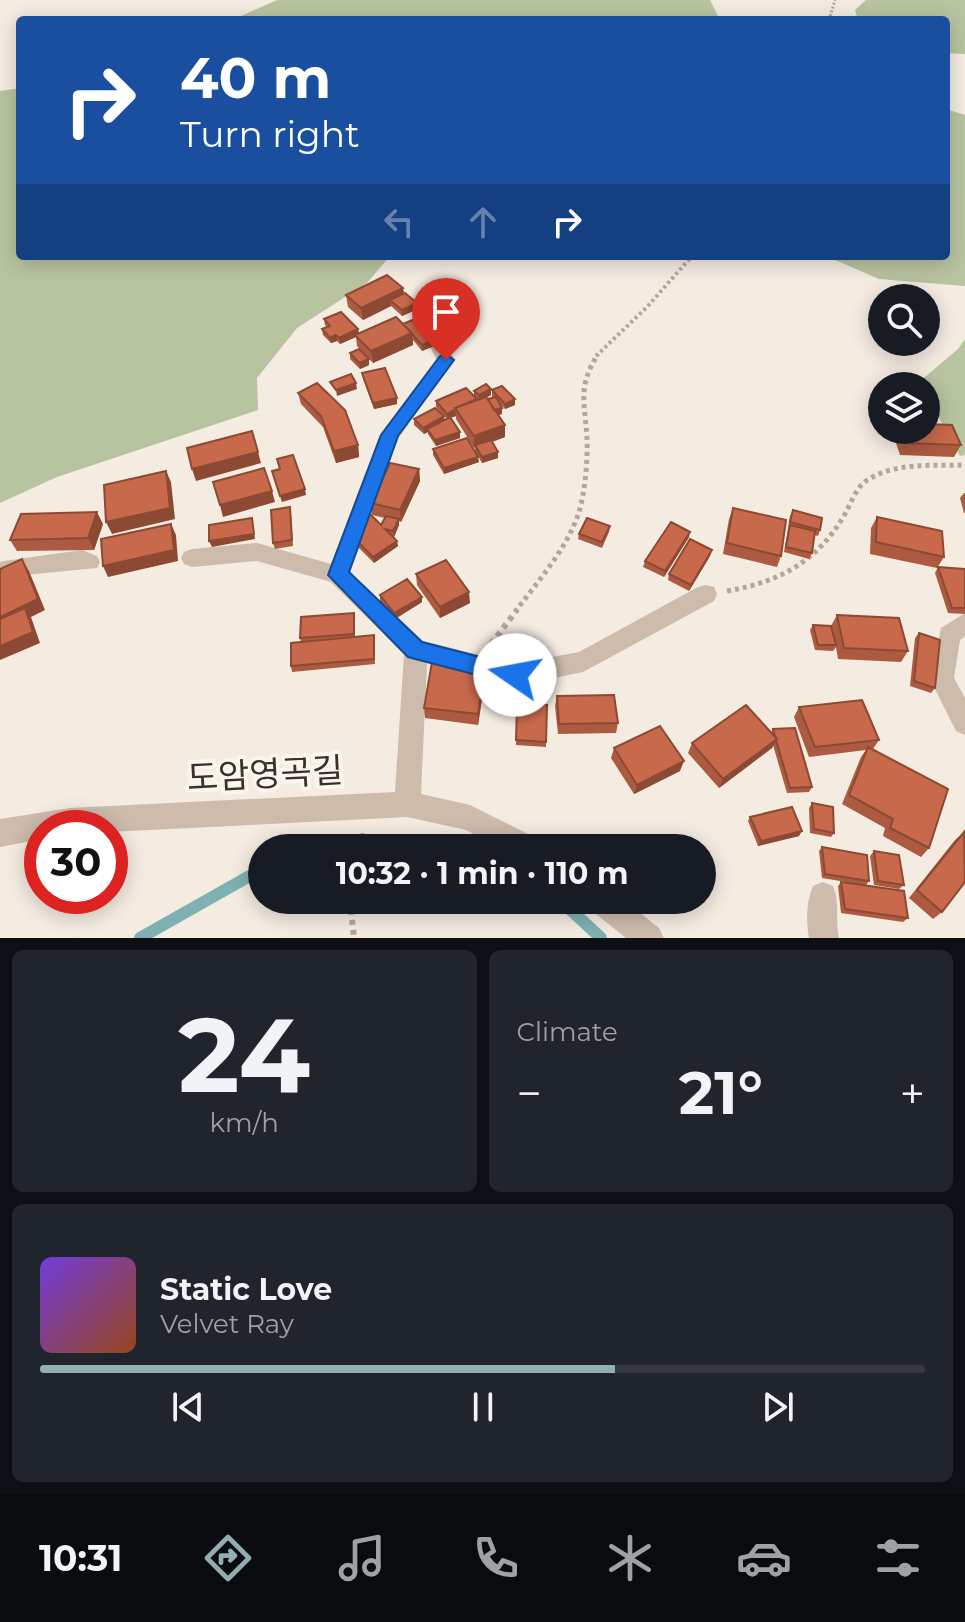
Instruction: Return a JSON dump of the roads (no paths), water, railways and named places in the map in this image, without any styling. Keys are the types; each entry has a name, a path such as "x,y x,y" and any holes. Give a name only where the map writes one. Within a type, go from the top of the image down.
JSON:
{"street":[{"path":"338,575 390,435 446,360 421,314"},
{"path":"192,558 257,552 338,575 416,650 515,675 583,662 706,594"},
{"path":"0,572 12,567 82,559 89,562"},
{"path":"965,623 949,635 942,679 965,723"},
{"path":"407,804 416,650"},
{"name":"도암영곡길","path":"0,833 70,821 407,804 470,818 500,834"},
{"path":"823,896 821,924 824,938"},
{"path":"619,914 649,938"}],"waterway":[{"path":"140,938 248,877"},
{"path":"575,914 601,938"}]}
